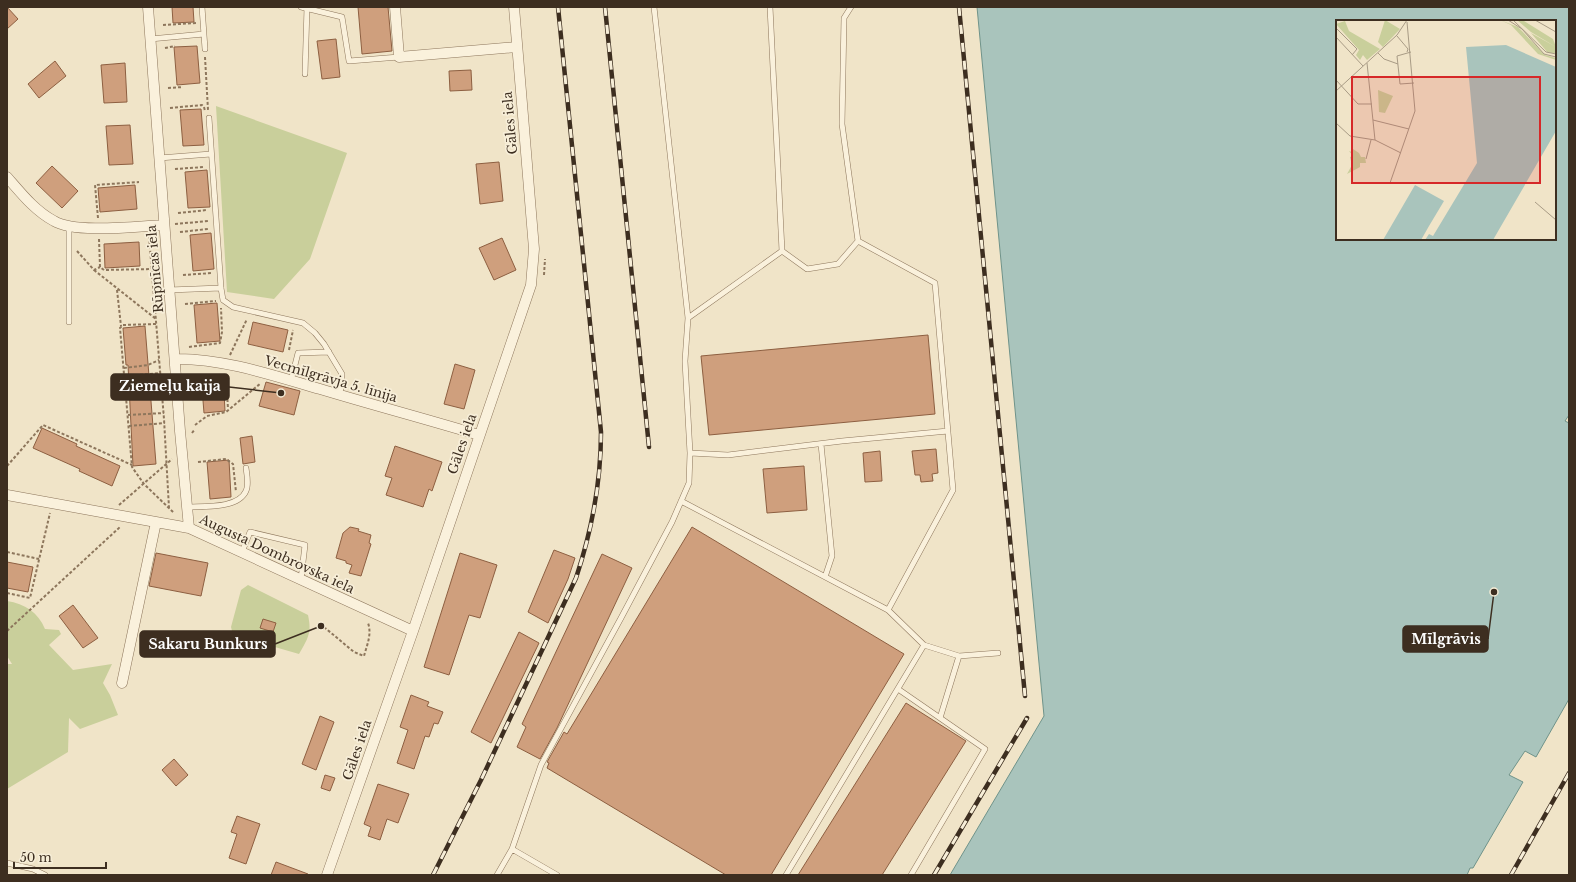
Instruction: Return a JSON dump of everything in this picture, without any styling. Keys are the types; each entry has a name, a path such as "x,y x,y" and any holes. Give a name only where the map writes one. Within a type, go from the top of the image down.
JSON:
{"street":[{"name":"Rūpnīcas iela","path":"148,7 189,528"},
{"path":"395,7 399,57 517,47"},
{"name":"Gāles iela","path":"327,875 413,631 531,285 534,249 514,7"},
{"path":"7,177 33,206 55,222 69,226 98,228 164,225"},
{"name":"Vecmīlgrāvja 5. līnija","path":"175,359 190,359 226,364 266,374 479,435"},
{"name":"Augusta Dombrovska iela","path":"7,495 189,528 413,631"},
{"path":"122,683 156,522"}],"lane":[{"path":"202,7 205,49"},
{"path":"305,74 305,7 342,17 349,60 399,57"},
{"path":"497,875 512,849 541,765 672,522 689,483 690,453 685,360 688,318 654,7"},
{"path":"770,7 782,251"},
{"path":"782,251 808,269 838,264 858,241 842,124 844,18 851,7"},
{"path":"150,39 204,34"},
{"path":"207,116 223,300 233,307 302,323 315,333 329,352 342,374 340,395"},
{"path":"159,158 211,154"},
{"path":"69,226 69,322"},
{"path":"858,241 935,283 953,490 888,610"},
{"path":"688,318 782,251"},
{"path":"170,290 221,288"},
{"path":"291,381 298,353 329,352"},
{"path":"690,453 728,455 948,431"},
{"path":"821,444 832,556 825,577"},
{"path":"187,507 233,503 242,497 247,490 246,468"},
{"path":"681,501 888,610 924,645 958,656 998,653"},
{"path":"242,552 250,532 305,545 301,579"},
{"path":"786,875 924,645"},
{"path":"940,718 958,656"},
{"path":"898,689 985,749 911,875"},
{"path":"512,849 557,875"},
{"path":"7,863 45,875"}],"path":[{"path":"163,25 203,22"},
{"path":"165,48 181,46"},
{"path":"205,49 207,116"},
{"path":"168,88 183,87"},
{"path":"170,108 202,105 207,116"},
{"path":"175,169 205,167 209,169"},
{"path":"178,213 209,210 212,207"},
{"path":"164,225 216,220"},
{"path":"148,226 165,423 169,508"},
{"path":"180,232 210,229"},
{"path":"69,241 94,270 156,319"},
{"path":"94,270 100,267"},
{"path":"183,275 214,273 216,269"},
{"path":"117,289 122,326 132,468 144,484 189,528"},
{"path":"185,304 216,301"},
{"path":"189,347 220,343 222,332 220,307"},
{"path":"228,409 226,364 246,319 252,321"},
{"path":"122,326 156,324"},
{"path":"288,329 294,330 289,351"},
{"path":"124,368 148,366 159,360"},
{"path":"125,376 160,374"},
{"path":"195,425 207,416 226,412 265,380 266,374"},
{"path":"128,415 164,413"},
{"path":"129,426 165,423"},
{"path":"7,466 43,425 132,465"},
{"path":"126,500 182,451"},
{"path":"198,462 226,459 233,464 236,492 233,496"},
{"path":"7,593 30,598 52,504"},
{"path":"7,631 129,518"},
{"path":"7,552 39,559"},
{"path":"324,627 354,652 364,656 370,634 370,628 367,621"}],"green space":[{"path":"216,106 347,153 310,259 274,299 227,292"},
{"path":"248,585 308,615 310,626 309,631 305,644 299,654 233,635 231,627 241,590"},
{"path":"7,601 20,604 35,613 45,629 59,630 61,634 49,645 73,670 112,664 103,683 110,695 118,715 80,729 69,718 68,752 7,789 7,664 12,664 7,656"}],"water":[{"path":"977,7 1569,7 1569,415 1565,421 1569,423 1569,699 1536,757 1525,751 1509,775 1523,782 1473,868 1470,868 1467,875 950,875 1044,716"}],"building":[{"path":"7,7 18,19 7,29"},
{"path":"172,7 193,7 194,22 173,23"},
{"path":"358,7 388,7 392,51 362,54"},
{"path":"336,39 340,77 322,79 317,41"},
{"path":"197,46 200,83 177,85 174,47"},
{"path":"55,61 66,76 39,98 28,84"},
{"path":"125,63 127,102 104,103 101,65"},
{"path":"471,70 472,90 450,91 449,71"},
{"path":"201,109 204,145 183,146 180,110"},
{"path":"130,125 133,164 109,165 106,126"},
{"path":"499,162 503,201 480,204 476,164"},
{"path":"52,166 78,191 62,208 36,183"},
{"path":"207,170 210,207 188,208 185,172"},
{"path":"135,185 137,209 100,212 98,188"},
{"path":"211,233 214,269 193,271 190,235"},
{"path":"502,238 516,270 494,280 479,248"},
{"path":"139,242 140,266 105,268 104,244"},
{"path":"217,303 220,341 197,343 194,305"},
{"path":"253,322 288,330 283,352 248,344"},
{"path":"145,326 156,464 133,466 128,365 126,365 123,328"},
{"path":"928,335 935,414 709,435 701,356"},
{"path":"455,364 475,370 464,409 444,404"},
{"path":"223,375 225,411 204,413 201,376"},
{"path":"266,382 300,391 294,415 259,406"},
{"path":"42,428 77,444 76,446 120,466 112,486 79,471 80,469 33,448"},
{"path":"252,436 255,462 243,464 240,438"},
{"path":"395,446 442,462 432,491 429,489 423,507 386,495 392,478 385,476"},
{"path":"936,449 938,473 932,474 933,481 921,482 920,475 915,475 912,451"},
{"path":"880,451 882,481 865,482 863,453"},
{"path":"229,460 231,497 210,499 207,462"},
{"path":"804,466 807,510 767,513 763,469"},
{"path":"350,527 359,529 358,531 371,535 369,543 371,544 361,576 349,573 352,565 346,563 346,561 336,558 343,533"},
{"path":"692,527 904,654 771,875 726,875 547,768 549,763 547,762 564,732 567,734"},
{"path":"554,550 575,558 568,579 548,623 528,612"},
{"path":"156,553 208,563 201,596 149,586"},
{"path":"460,553 497,565 480,618 469,615 449,675 424,667"},
{"path":"602,554 632,568 557,728 540,759 517,747 526,727 522,724"},
{"path":"7,562 33,567 28,592 7,588"},
{"path":"73,605 98,638 83,648 59,616"},
{"path":"263,619 276,623 273,632 260,628"},
{"path":"519,632 539,643 491,743 471,732"},
{"path":"411,695 429,702 427,706 443,712 438,724 434,723 429,737 425,736 414,769 397,763 408,730 400,727"},
{"path":"906,703 966,741 882,875 798,875"},
{"path":"320,716 334,722 316,770 302,764"},
{"path":"174,759 188,775 176,786 162,770"},
{"path":"325,775 335,778 330,791 321,788"},
{"path":"378,784 409,794 398,823 387,819 380,840 368,836 371,827 364,824"},
{"path":"237,816 260,824 246,864 229,858 237,834 231,832"},
{"path":"276,862 308,874 271,875"}],"railway":[{"path":"433,875 481,780 576,578 587,542 597,488 601,451 601,432 558,7"},
{"path":"605,7 649,447"},
{"path":"959,7 1025,696"},
{"path":"934,875 1027,718"},
{"path":"1511,875 1569,773"}],"place":[{"name":"Ziemeļu kaija","path":"281,393"},
{"name":"Mīlgrāvis","path":"1494,592"},
{"name":"Sakaru Bunkurs","path":"321,626"}]}
